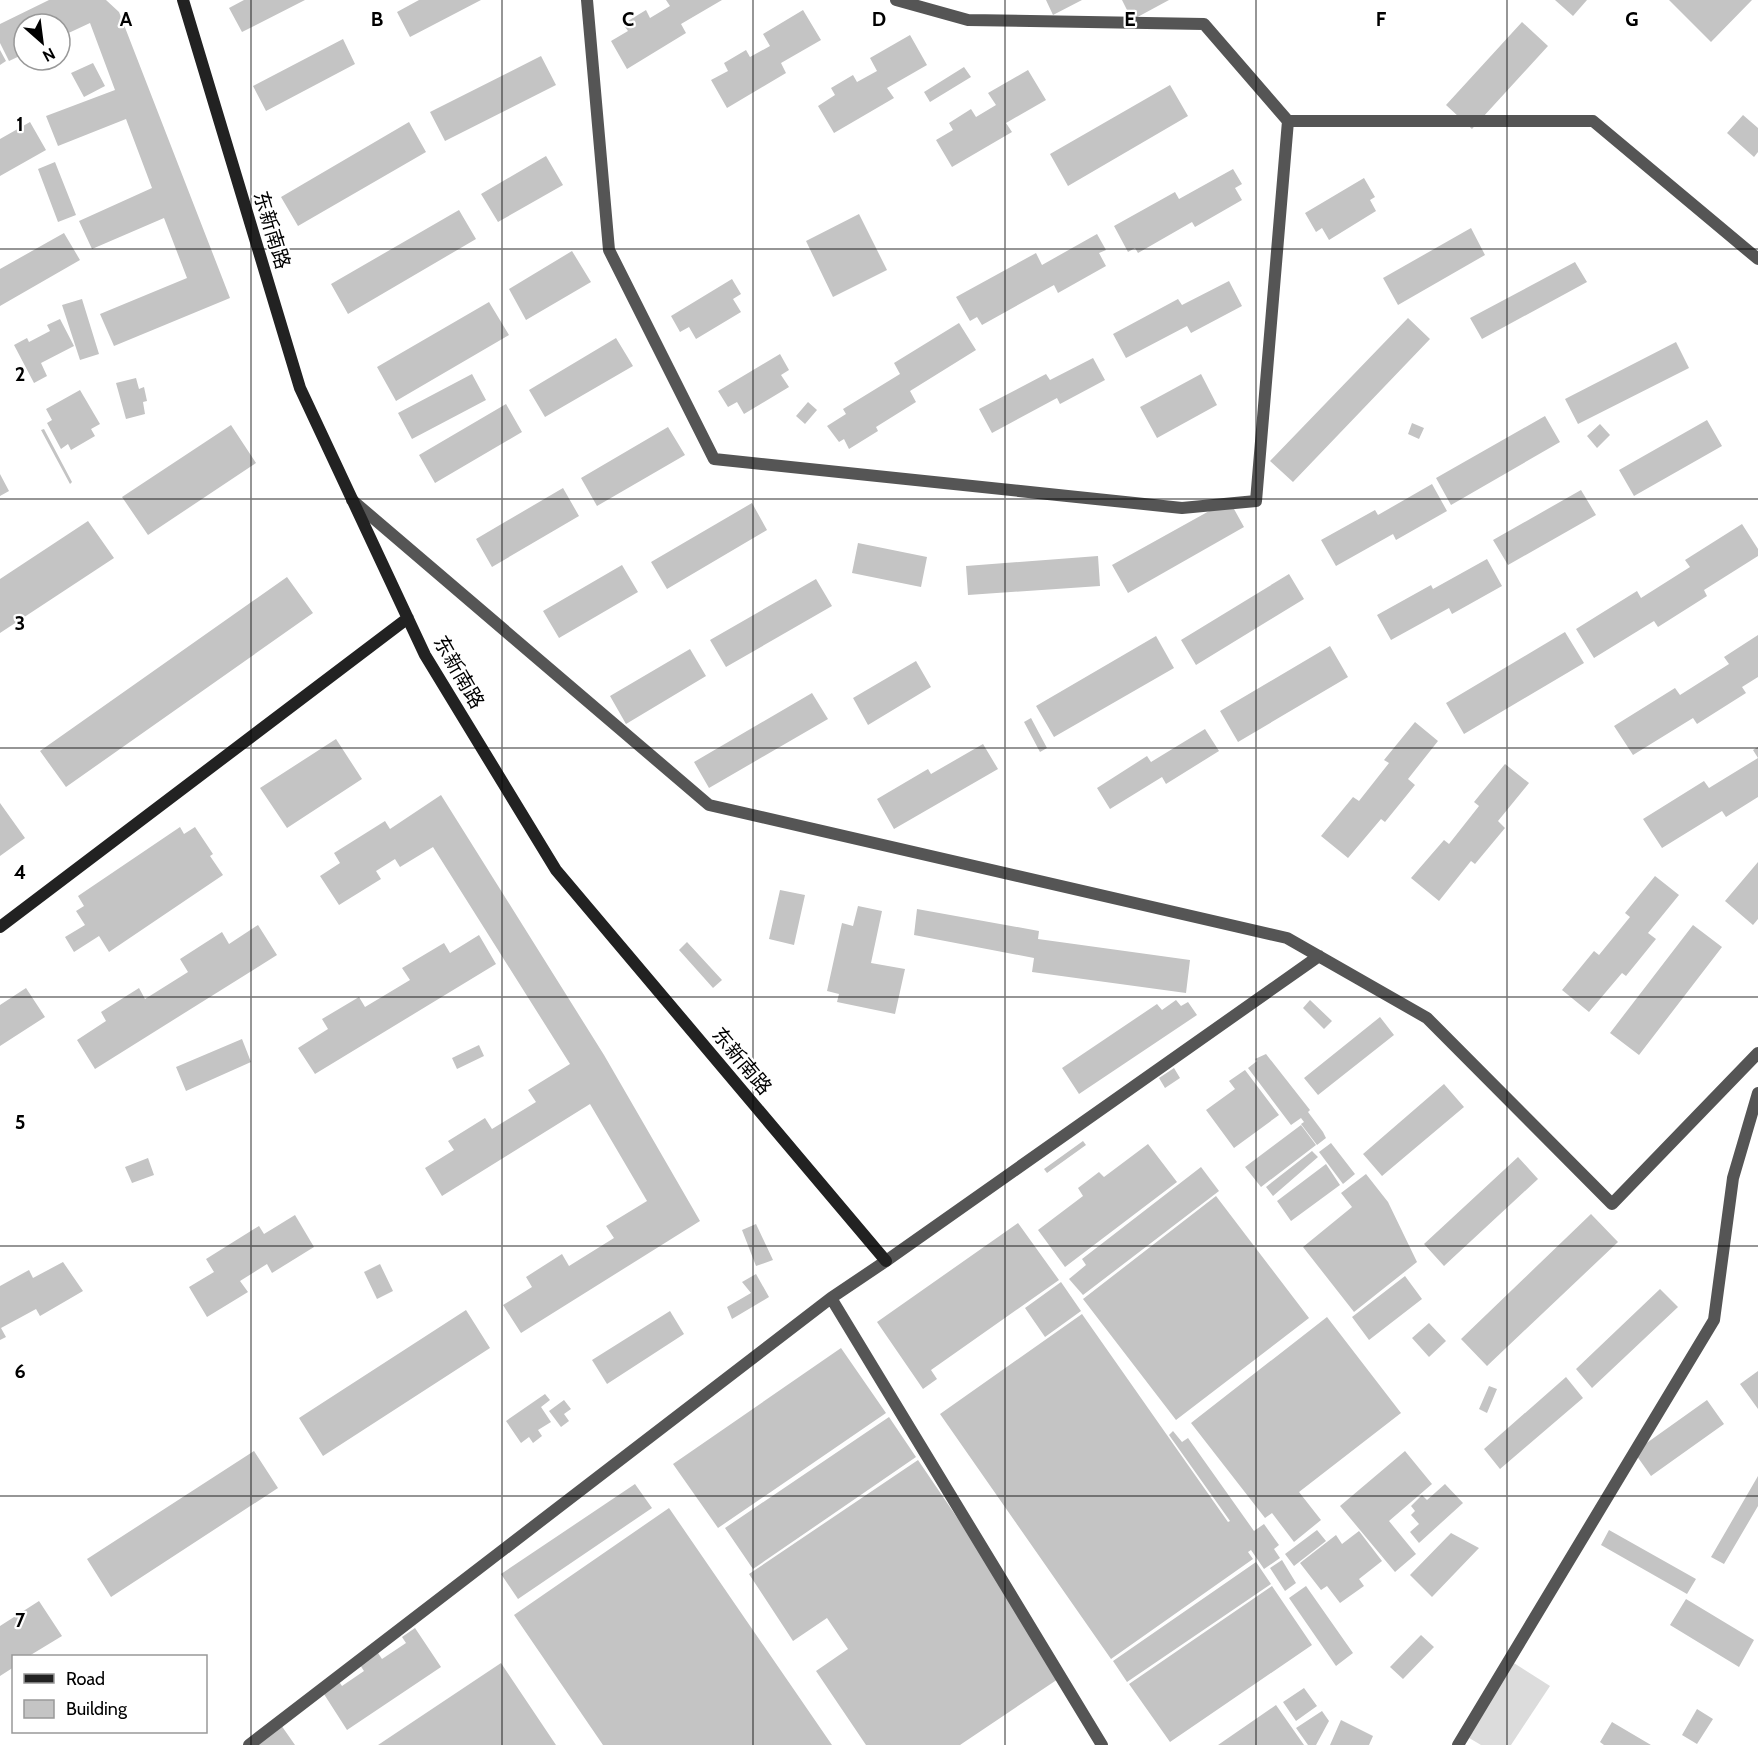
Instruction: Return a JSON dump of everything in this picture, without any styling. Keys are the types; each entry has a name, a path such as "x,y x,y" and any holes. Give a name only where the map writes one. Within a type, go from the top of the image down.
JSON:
{"main road":[{"name":"东新南路","path":"183,0 300,388 425,655 556,870 886,1262"},
{"path":"0,927 408,618"}],"street":[{"path":"587,0 609,250 714,459 1182,508 1256,501 1288,121 1204,24 968,20 896,0"},
{"path":"1288,121 1593,121 1758,259"},
{"path":"352,500 709,805 1287,938 1427,1018 1612,1204 1758,1053"},
{"path":"249,1745 831,1298 886,1262 1318,956"},
{"path":"1458,1745 1714,1320 1733,1178 1758,1094"},
{"path":"831,1298 1102,1745"}],"shaded area":[{"path":"1506,1658 1550,1686 1511,1745 1481,1745 1459,1732"}],"building":[{"path":"49,0 106,0 119,12 230,298 114,346 100,314 187,278 164,218 92,249 79,221 152,188 126,119 58,146 46,116 115,90 90,23 72,31 72,12 24,12"},
{"path":"244,0 305,0 242,32 229,8"},
{"path":"419,0 481,0 410,37 397,12"},
{"path":"666,0 722,0 681,24 686,33 627,69 611,41 628,31 623,24 646,10 650,18 670,6"},
{"path":"1046,0 1082,0 1053,15"},
{"path":"1122,0 1169,0 1132,20"},
{"path":"1555,0 1587,0 1573,16"},
{"path":"1669,0 1752,0 1711,42"},
{"path":"803,10 821,40 781,63 786,73 727,108 711,80 728,71 724,63 746,50 750,57 770,46 763,34"},
{"path":"12,18 12,60 9,61 0,43 0,24"},
{"path":"1522,22 1548,46 1472,129 1446,105"},
{"path":"910,35 927,65 887,88 894,98 834,133 818,106 835,95 831,88 853,75 857,82 877,71 870,58"},
{"path":"343,39 355,64 266,111 253,86"},
{"path":"0,50 6,61 0,65"},
{"path":"541,56 556,85 445,141 430,112"},
{"path":"93,63 105,86 84,97 71,73"},
{"path":"964,67 971,77 930,102 924,92"},
{"path":"1028,70 1046,100 1006,123 1012,132 952,167 936,140 953,130 949,123 971,109 976,117 996,105 988,93"},
{"path":"1170,85 1188,116 1068,186 1050,154"},
{"path":"1743,115 1758,128 1758,152 1754,157 1727,133"},
{"path":"30,122 46,150 0,176 0,139"},
{"path":"409,122 426,152 298,226 281,197"},
{"path":"546,156 563,185 498,222 481,194"},
{"path":"55,162 76,215 58,222 38,169"},
{"path":"1233,169 1242,184 1235,188 1242,200 1195,227 1192,222 1138,253 1135,248 1128,252 1114,226 1175,192 1179,199"},
{"path":"1364,178 1375,197 1370,200 1376,211 1329,240 1322,228 1316,232 1305,213"},
{"path":"459,210 476,239 348,314 331,284"},
{"path":"859,214 887,270 833,297 806,241"},
{"path":"1471,228 1485,255 1398,305 1383,278"},
{"path":"64,233 80,260 0,306 0,269"},
{"path":"1097,234 1106,250 1099,253 1106,266 1058,293 1054,285 982,325 977,317 970,321 956,297 1036,253 1042,265"},
{"path":"572,251 591,282 526,320 509,289"},
{"path":"1575,262 1587,282 1482,339 1470,318"},
{"path":"732,279 741,294 733,299 741,312 696,339 689,327 680,332 671,316"},
{"path":"1229,281 1242,306 1191,333 1187,326 1126,358 1113,334 1178,299 1182,305"},
{"path":"82,299 99,354 80,360 62,305"},
{"path":"489,302 509,335 396,401 377,367"},
{"path":"1408,318 1430,339 1293,482 1270,461"},
{"path":"60,319 74,346 41,363 47,376 34,383 14,345 27,338 29,342 50,331 47,325"},
{"path":"959,323 976,350 910,391 916,402 876,427 878,431 849,449 844,439 839,442 827,426 846,414 843,409 900,374 894,363"},
{"path":"616,338 633,366 545,417 529,390"},
{"path":"1676,342 1689,368 1578,424 1565,399"},
{"path":"780,354 789,370 781,375 789,387 744,414 737,402 728,407 718,391"},
{"path":"1093,358 1105,380 1060,404 1057,398 992,433 979,409 1046,374 1050,380"},
{"path":"472,374 486,400 412,439 398,413"},
{"path":"1201,374 1217,405 1157,438 1140,407"},
{"path":"136,378 139,389 144,387 147,401 143,402 145,414 126,419 116,383"},
{"path":"80,390 100,424 91,429 95,436 71,450 68,444 61,449 47,423 52,420 46,409"},
{"path":"808,402 817,410 805,424 796,416"},
{"path":"506,404 522,432 435,483 419,455"},
{"path":"1545,416 1560,442 1451,505 1436,478"},
{"path":"1707,420 1722,446 1634,496 1619,470"},
{"path":"1412,423 1424,428 1419,439 1408,434"},
{"path":"1600,424 1610,435 1597,448 1587,436"},
{"path":"231,425 256,463 148,535 122,497"},
{"path":"668,427 685,455 597,506 581,478"},
{"path":"44,429 72,482 70,484 41,430"},
{"path":"0,474 9,491 0,496"},
{"path":"1432,484 1447,511 1396,540 1393,534 1336,566 1321,540 1375,510 1378,515"},
{"path":"563,488 579,516 492,567 476,539"},
{"path":"1581,490 1596,515 1508,565 1493,540"},
{"path":"1229,500 1244,527 1128,593 1112,565"},
{"path":"752,503 767,530 667,589 651,562"},
{"path":"88,521 114,558 0,633 0,579"},
{"path":"1742,524 1758,549 1758,556 1704,590 1707,596 1658,627 1654,621 1594,658 1576,629 1637,591 1641,598 1690,567 1685,560"},
{"path":"858,543 927,557 921,587 852,573"},
{"path":"1098,556 1100,586 968,595 966,566"},
{"path":"1487,559 1502,586 1452,614 1449,608 1391,640 1377,615 1431,585 1433,589"},
{"path":"622,565 638,592 559,638 543,611"},
{"path":"1289,574 1304,599 1196,665 1181,640"},
{"path":"287,577 313,613 66,787 40,751"},
{"path":"816,579 832,606 726,667 710,640"},
{"path":"1565,632 1584,663 1464,734 1446,703"},
{"path":"1758,635 1758,677 1742,687 1746,693 1697,724 1693,718 1633,755 1614,726 1675,688 1680,695 1729,664 1724,657"},
{"path":"1156,636 1174,668 1054,737 1036,706"},
{"path":"1330,646 1348,677 1238,742 1220,711"},
{"path":"690,649 706,676 626,724 610,696"},
{"path":"916,661 931,687 868,725 853,698"},
{"path":"812,693 828,719 709,788 694,762"},
{"path":"1031,718 1047,748 1040,752 1024,722"},
{"path":"1415,722 1438,741 1408,779 1415,785 1385,822 1381,819 1348,858 1321,836 1353,797 1359,801 1389,763 1384,760"},
{"path":"1205,729 1219,751 1166,784 1162,777 1110,809 1097,788 1147,756 1151,762"},
{"path":"336,739 362,779 287,828 260,788"},
{"path":"983,744 998,769 894,829 877,799 928,769 931,774"},
{"path":"1758,747 1758,758 1753,750"},
{"path":"1758,758 1758,797 1726,817 1722,811 1662,848 1643,819 1704,781 1709,788"},
{"path":"1505,764 1529,783 1498,821 1505,828 1475,864 1471,861 1439,901 1411,878 1444,840 1449,844 1479,806 1474,802"},
{"path":"441,795 604,1055 700,1221 521,1333 503,1305 532,1287 526,1277 562,1254 569,1266 614,1238 606,1226 647,1201 590,1104 442,1196 425,1168 454,1150 448,1141 485,1118 492,1129 536,1102 528,1090 570,1064 433,847 400,867 395,859 376,871 381,879 339,905 320,876 340,863 334,853 385,821 390,829"},
{"path":"0,803 25,838 0,856"},
{"path":"180,827 184,834 195,827 213,854 210,856 223,875 109,952 99,936 74,952 65,937 85,925 76,911 84,906 78,896"},
{"path":"1758,862 1758,919 1753,925 1725,901"},
{"path":"1655,876 1679,895 1648,933 1656,939 1626,976 1622,973 1589,1012 1562,990 1594,951 1599,955 1630,917 1625,913"},
{"path":"780,890 805,895 794,945 769,939"},
{"path":"858,906 882,911 871,963 905,969 895,1014 837,1002 839,994 827,991 842,923 853,926"},
{"path":"917,909 1039,931 1038,939 1190,960 1186,993 1032,972 1034,958 914,935"},
{"path":"258,925 277,955 95,1069 77,1040 106,1021 101,1012 139,988 145,999 188,972 180,959 222,932 229,944"},
{"path":"1693,925 1722,947 1639,1055 1610,1033"},
{"path":"479,935 496,964 315,1074 298,1048 328,1029 322,1019 359,997 365,1007 410,980 402,968 444,943 450,953"},
{"path":"687,942 722,980 713,988 679,950"},
{"path":"26,988 45,1017 0,1046 0,1005"},
{"path":"1176,1000 1181,1006 1188,1002 1197,1015 1079,1094 1062,1068 1157,1004 1162,1010"},
{"path":"1310,1000 1332,1021 1324,1029 1303,1008"},
{"path":"1380,1017 1394,1035 1318,1095 1304,1078"},
{"path":"242,1039 251,1062 186,1091 176,1067"},
{"path":"479,1045 484,1056 457,1069 452,1058"},
{"path":"1266,1054 1310,1110 1308,1112 1323,1132 1326,1138 1317,1145 1301,1124 1304,1122 1301,1118 1291,1125 1248,1068 1257,1061 1255,1059"},
{"path":"1174,1068 1180,1078 1165,1088 1159,1078"},
{"path":"1245,1070 1279,1115 1234,1148 1206,1110 1235,1089 1229,1081"},
{"path":"1444,1084 1464,1107 1382,1176 1363,1154"},
{"path":"1301,1125 1316,1145 1261,1187 1245,1167"},
{"path":"1083,1141 1086,1145 1047,1173 1044,1169"},
{"path":"1331,1143 1355,1174 1343,1184 1319,1152"},
{"path":"1148,1144 1177,1182 1065,1267 1038,1230 1083,1196 1078,1188 1099,1172 1104,1177"},
{"path":"1312,1151 1318,1157 1273,1196 1266,1187"},
{"path":"1518,1157 1538,1179 1444,1266 1424,1244"},
{"path":"148,1158 154,1175 132,1183 125,1167"},
{"path":"1326,1164 1340,1185 1291,1221 1277,1201"},
{"path":"1201,1167 1219,1191 1083,1295 1069,1279 1086,1265 1082,1259"},
{"path":"1366,1174 1388,1202 1417,1262 1354,1312 1303,1247 1352,1207 1341,1193"},
{"path":"1216,1196 1309,1318 1176,1420 1083,1299"},
{"path":"1591,1214 1618,1242 1487,1366 1461,1339"},
{"path":"295,1215 314,1247 272,1273 267,1264 240,1281 248,1292 207,1317 189,1287 214,1272 206,1259 259,1226 264,1234"},
{"path":"1018,1223 1059,1280 931,1370 937,1379 923,1389 877,1322"},
{"path":"756,1224 773,1260 756,1266 742,1230"},
{"path":"63,1262 83,1291 40,1316 36,1309 1,1328 6,1337 0,1340 0,1286 29,1270 33,1278"},
{"path":"380,1264 393,1291 377,1299 364,1272"},
{"path":"756,1274 769,1297 732,1319 727,1307 751,1293 742,1282"},
{"path":"1405,1276 1422,1299 1369,1340 1352,1317"},
{"path":"1061,1282 1081,1311 1045,1337 1025,1308"},
{"path":"1660,1289 1678,1307 1592,1388 1576,1369"},
{"path":"466,1310 490,1348 323,1456 299,1418"},
{"path":"670,1311 684,1334 607,1384 592,1360"},
{"path":"1082,1314 1228,1522 1230,1521 1169,1435 1173,1431 1182,1442 1188,1438 1254,1531 1264,1524 1279,1545 1274,1549 1280,1558 1264,1569 1251,1550 1248,1552 1253,1559 1111,1659 940,1414"},
{"path":"1327,1317 1401,1413 1299,1492 1321,1520 1294,1542 1272,1513 1265,1518 1191,1423"},
{"path":"1429,1323 1446,1341 1429,1357 1412,1338"},
{"path":"841,1348 886,1413 718,1528 673,1464"},
{"path":"1758,1371 1758,1409 1740,1384"},
{"path":"1566,1377 1583,1398 1500,1469 1484,1449"},
{"path":"1489,1386 1497,1389 1487,1413 1479,1409"},
{"path":"545,1394 550,1400 541,1407 551,1422 538,1430 542,1436 533,1443 529,1437 521,1443 506,1421"},
{"path":"564,1400 571,1409 564,1414 569,1421 561,1427 549,1411"},
{"path":"1707,1400 1724,1424 1651,1476 1634,1452"},
{"path":"889,1417 916,1457 753,1569 725,1528"},
{"path":"254,1451 278,1488 111,1597 87,1559"},
{"path":"1405,1451 1432,1484 1389,1521 1416,1554 1395,1572 1340,1506"},
{"path":"918,1460 1064,1675 960,1745 866,1745 816,1671 848,1649 827,1618 793,1641 749,1574"},
{"path":"1758,1476 1758,1506 1724,1564 1711,1557"},
{"path":"635,1484 652,1508 518,1599 501,1574"},
{"path":"1445,1484 1463,1503 1419,1543 1410,1532 1419,1524 1411,1515 1415,1511 1411,1506 1422,1495 1427,1500"},
{"path":"669,1508 832,1745 603,1745 514,1615"},
{"path":"1317,1530 1326,1541 1294,1566 1285,1554"},
{"path":"1609,1530 1696,1579 1687,1594 1601,1545"},
{"path":"1359,1531 1382,1561 1359,1579 1364,1586 1340,1603 1327,1586 1321,1590 1300,1563 1336,1535 1342,1544"},
{"path":"1451,1533 1479,1548 1432,1597 1410,1575"},
{"path":"1282,1560 1296,1583 1285,1591 1270,1568"},
{"path":"1256,1562 1271,1584 1127,1682 1113,1661"},
{"path":"1272,1586 1312,1645 1170,1742 1129,1684"},
{"path":"1306,1586 1353,1653 1336,1666 1289,1598"},
{"path":"1686,1599 1754,1640 1739,1667 1670,1625"},
{"path":"39,1601 62,1636 31,1655 12,1655 12,1668 0,1676 0,1626"},
{"path":"415,1628 441,1667 347,1730 322,1691 338,1680 342,1686 364,1671 360,1665 378,1653 382,1659 406,1643 402,1637"},
{"path":"1421,1635 1434,1647 1403,1679 1390,1667"},
{"path":"501,1663 556,1745 378,1745"},
{"path":"1304,1688 1317,1706 1296,1721 1283,1702"},
{"path":"1276,1705 1304,1745 1218,1745"},
{"path":"1697,1709 1713,1719 1697,1744 1682,1735"},
{"path":"1322,1711 1329,1721 1316,1745 1308,1745 1296,1728"},
{"path":"1341,1720 1373,1736 1369,1745 1330,1745"},
{"path":"1612,1722 1651,1745 1604,1745 1600,1742"},
{"path":"281,1725 295,1745 252,1745"}]}
